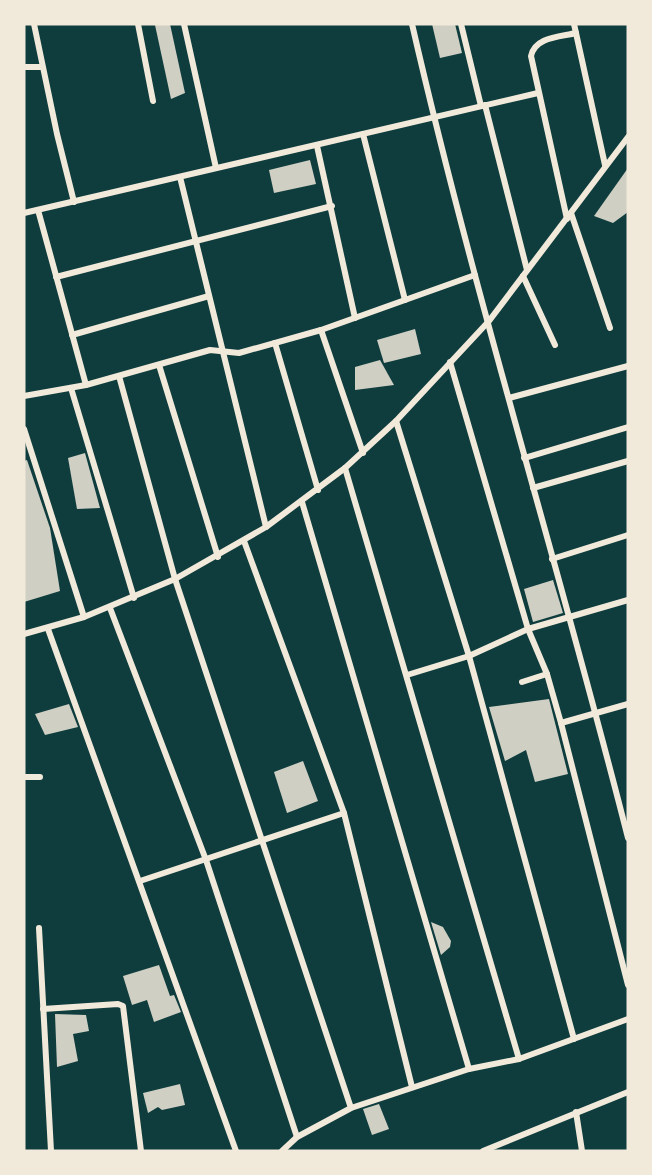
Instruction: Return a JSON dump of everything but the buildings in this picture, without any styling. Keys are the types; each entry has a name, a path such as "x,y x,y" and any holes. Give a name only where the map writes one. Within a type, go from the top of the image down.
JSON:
{"street":[{"path":"34,24 74,202"},
{"path":"138,24 153,101"},
{"path":"184,24 216,168"},
{"path":"412,24 475,275 532,488 570,616 628,838"},
{"path":"461,24 525,273 555,345"},
{"path":"574,24 605,165"},
{"path":"576,33 541,41 533,47 531,56 569,216 610,328"},
{"path":"24,67 42,67"},
{"path":"24,213 538,93"},
{"path":"363,134 405,300"},
{"path":"24,634 48,629 110,608 218,557 302,502 345,468 396,422 489,321 628,137"},
{"path":"317,146 355,318"},
{"path":"180,177 266,527"},
{"path":"56,277 332,206"},
{"path":"38,210 86,385"},
{"path":"24,396 86,385 204,351 233,354 275,343 321,330 475,275"},
{"path":"72,335 209,296"},
{"path":"321,330 363,453"},
{"path":"275,343 318,490"},
{"path":"450,362 528,629 547,674 628,985"},
{"path":"159,365 218,557"},
{"path":"509,398 628,366"},
{"path":"120,376 175,579 351,1108"},
{"path":"71,388 134,598"},
{"path":"396,422 469,656 574,1039"},
{"path":"524,458 628,427"},
{"path":"24,429 84,617"},
{"path":"532,488 628,461"},
{"path":"345,468 519,1059"},
{"path":"302,502 469,1069"},
{"path":"552,559 628,535"},
{"path":"244,541 344,813 412,1087"},
{"path":"407,675 469,656 528,629 628,600"},
{"path":"110,608 206,860 297,1137"},
{"path":"48,629 236,1151"},
{"path":"522,682 547,674"},
{"path":"561,723 628,704"},
{"path":"24,777 40,777"},
{"path":"140,881 344,813"},
{"path":"39,928 51,1151"},
{"path":"43,1009 118,1004 123,1006 141,1151"},
{"path":"282,1151 297,1137 351,1108 469,1069 519,1059 628,1019"},
{"path":"483,1151 491,1150 576,1112 628,1092"},
{"path":"576,1112 582,1151"}]}
